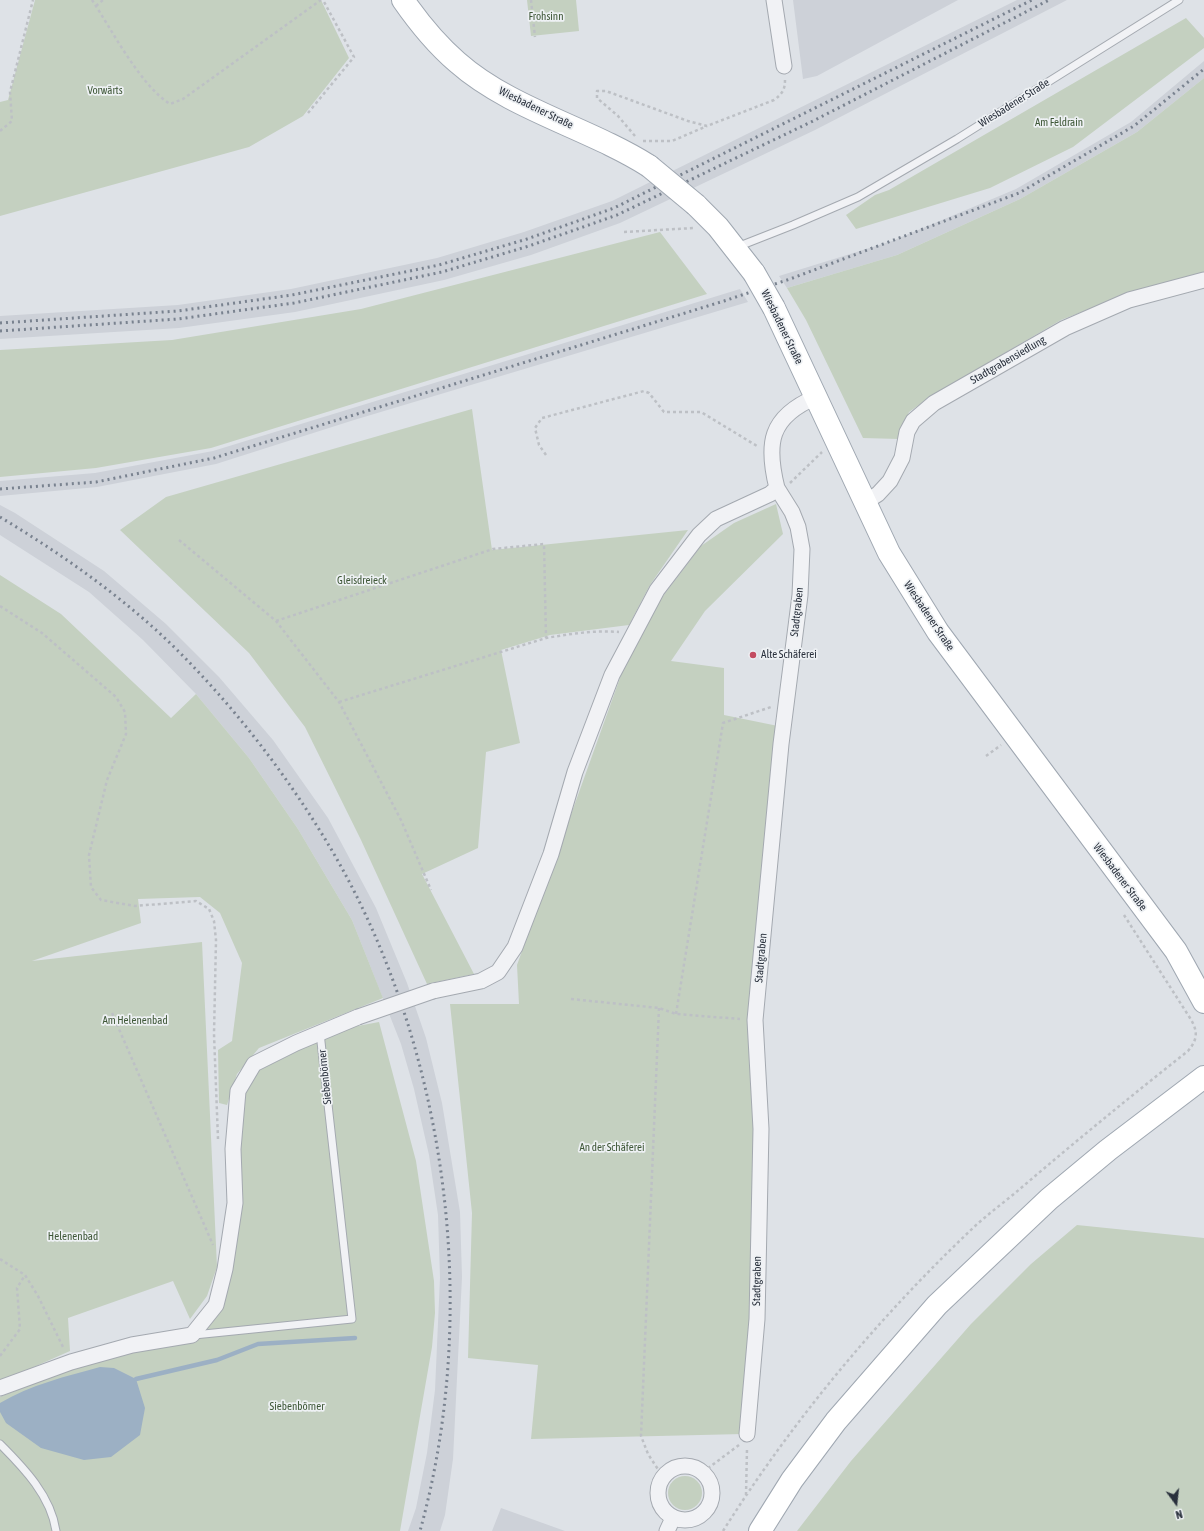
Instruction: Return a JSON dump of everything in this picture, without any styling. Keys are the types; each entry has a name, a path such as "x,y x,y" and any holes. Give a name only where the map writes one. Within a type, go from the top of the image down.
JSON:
{"main road":[{"name":"Wiesbadener Straße","path":"403,0 434,40 457,63 510,97 602,139 649,166 696,205 718,227 735,248 754,273 774,308 816,397 826,448 864,503 889,553 938,632 1176,951 1204,1002"},
{"name":"Wiesbadener Straße","path":"1176,951 1204,979"},
{"path":"760,1531 792,1480 836,1421 937,1305 1049,1199 1108,1150 1204,1077"}],"street":[{"path":"774,0 784,66"},
{"name":"Stadtgrabensiedlung","path":"864,503 878,494 890,481 902,458 907,432 922,412 934,403 1064,328 1130,300 1204,280"},
{"name":"Stadtgraben","path":"747,1437 756,1319 761,1129 755,1020 786,702 800,595 802,549 798,527 792,512 778,491 771,464 771,449 774,433 779,425 803,402 816,397"},
{"path":"633,634 657,590 698,535 716,519 778,491"},
{"name":"Siebenbörner","path":"0,1388 71,1362 132,1344 192,1335 216,1305 224,1269 235,1203 233,1149 238,1091 254,1064 296,1043 358,1017 433,991 481,981 498,972 516,947 551,854 578,764 612,675 633,634"},
{"path":"685,1466 703,1472 708,1479 712,1491 710,1504 705,1512 690,1520 670,1524 658,1500 659,1484 663,1477 676,1467 685,1466"}],"lane":[{"name":"Wiesbadener Straße","path":"735,248 793,226 858,197 957,139 1179,0"},
{"name":"Siebenbörner","path":"192,1335 352,1319 320,1033"},
{"path":"0,1444 25,1469 43,1495 56,1531"}],"path":[{"path":"0,131 12,121 10,92 33,0"},
{"path":"92,0 127,55 159,97 170,104 183,99 322,0 354,57 308,113"},
{"path":"96,6 103,0"},
{"path":"531,0 535,37"},
{"path":"646,140 672,141 774,100 781,95 785,87 784,66"},
{"path":"638,141 618,116 597,98 597,91 606,91 688,121 707,126"},
{"path":"624,232 695,228"},
{"path":"546,455 539,445 535,428 542,418 644,391 649,393 664,412 701,412 761,448 771,449"},
{"path":"778,491 826,448"},
{"path":"179,540 276,621 339,702 401,820 432,890"},
{"path":"276,621 493,549 544,544 546,638"},
{"path":"0,606 42,634 116,697 125,712 126,734 107,780 88,855 91,887 101,900 135,906 196,901 209,909 214,921 216,940 214,1034 218,1142"},
{"path":"339,702 546,638 577,632 605,631 633,634"},
{"path":"676,1014 723,723 786,702"},
{"path":"723,1531 746,1495 825,1389 879,1324 975,1226 1098,1122 1188,1051 1194,1044 1197,1036 1196,1028 1123,913"},
{"path":"571,999 659,1008 676,1014 755,1020"},
{"path":"659,1008 641,1436 648,1454 663,1477"},
{"path":"112,1013 224,1269"},
{"path":"0,1259 25,1275 38,1296 71,1362"},
{"path":"0,1356 20,1329 17,1288 25,1275"},
{"path":"746,1495 747,1437"},
{"path":"703,1472 747,1437"}],"shaded area":[{"path":"793,0 958,0 817,76 803,79"},
{"path":"1017,0 1067,0 815,130 620,223 531,255 444,280 295,312 179,328 0,339 0,316 178,305 291,289 437,258 524,232 612,201"},
{"path":"1204,61 1204,78 1137,132 1020,199 897,255 787,288 779,276 892,241 1016,189 1131,122"},
{"path":"740,289 748,302 354,420 216,464 97,487 0,496 0,481 95,473 213,451"},
{"path":"0,505 15,513 104,571 166,624 219,677 273,740 328,818 376,908 407,983 426,1038 442,1103 460,1212 462,1277 453,1459 445,1515 440,1531 408,1531 416,1508 427,1453 435,1390 440,1278 438,1215 429,1155 414,1089 401,1044 352,920 298,829 249,758 196,694 143,640 89,592 0,535"},
{"path":"501,1508 565,1531 492,1531"}],"green space":[{"name":"Vorwärts","path":"35,0 321,0 349,58 303,116 249,147 0,216 0,102 8,100"},
{"name":"Frohsinn","path":"527,0 576,0 579,31 531,36"},
{"name":"Am Feldrain","path":"1186,18 1204,38 1204,48 1073,147 990,188 856,229 846,215 875,195 889,190"},
{"path":"1204,78 1204,272 1128,294 1061,320 930,397 909,412 899,439 863,438 806,320 787,288 897,255 1020,199 1137,132"},
{"path":"660,232 707,294 211,448 96,468 0,477 0,350 172,340 361,309"},
{"name":"Gleisdreieck","path":"472,409 492,550 688,530 650,585 629,625 550,635 501,650 520,743 486,752 478,848 422,874 474,974 427,984 361,840 305,727 249,653 120,530 166,497"},
{"name":"An der Schäferei","path":"776,504 783,534 705,611 671,661 724,668 724,715 778,726 751,1017 757,1131 751,1320 743,1434 531,1439 538,1365 468,1358 472,1213 450,1004 519,1004 517,965 625,664 657,604 701,546 734,523"},
{"path":"0,575 61,614 171,718 196,694 249,758 298,829 352,920 383,998 259,1048 237,1074 227,1105 219,1103 218,1050 232,1041 242,963 220,913 200,897 138,899 141,923 32,961 202,942 217,1267 207,1296 190,1319 173,1281 68,1318 70,1351 0,1382"},
{"name":"Siebenbörner","path":"379,1022 416,1161 434,1281 435,1313 432,1347 400,1531 0,1531 0,1397 78,1365 195,1338 222,1303 238,1091 254,1064 320,1033"},
{"path":"1077,1225 1204,1238 1204,1531 797,1531 851,1461 971,1324 1031,1264"},
{"path":"688,1476 697,1481 701,1486 701,1500 697,1505 692,1509 682,1510 678,1509 669,1500 668,1490 669,1486 678,1477"}],"water":[{"path":"100,1367 114,1368 136,1379 145,1408 140,1435 111,1457 84,1460 41,1448 6,1423 0,1412 0,1403 24,1391"}],"waterway":[{"name":"Siebenbörner","path":"136,1379 217,1360 258,1344 355,1338"}],"railway":[{"path":"0,323 178,311 292,295 439,265 527,239 614,208 1032,0"},
{"path":"0,331 178,319 294,303 442,272 529,246 617,215 811,122 1049,0"},
{"path":"0,489 96,482 214,458 724,301 790,279 1019,193 1134,126 1204,69"},
{"path":"0,517 75,566 122,601 167,640 209,683 267,753 302,802 334,854 373,931 404,1012 427,1097 443,1184 450,1272 448,1360 438,1447 420,1531"}],"place":[{"name":"Alte Schäferei","path":"753,655"}],"park label":[{"name":"Am Helenenbad","path":"135,1021"},
{"name":"Helenenbad","path":"73,1237"}]}
